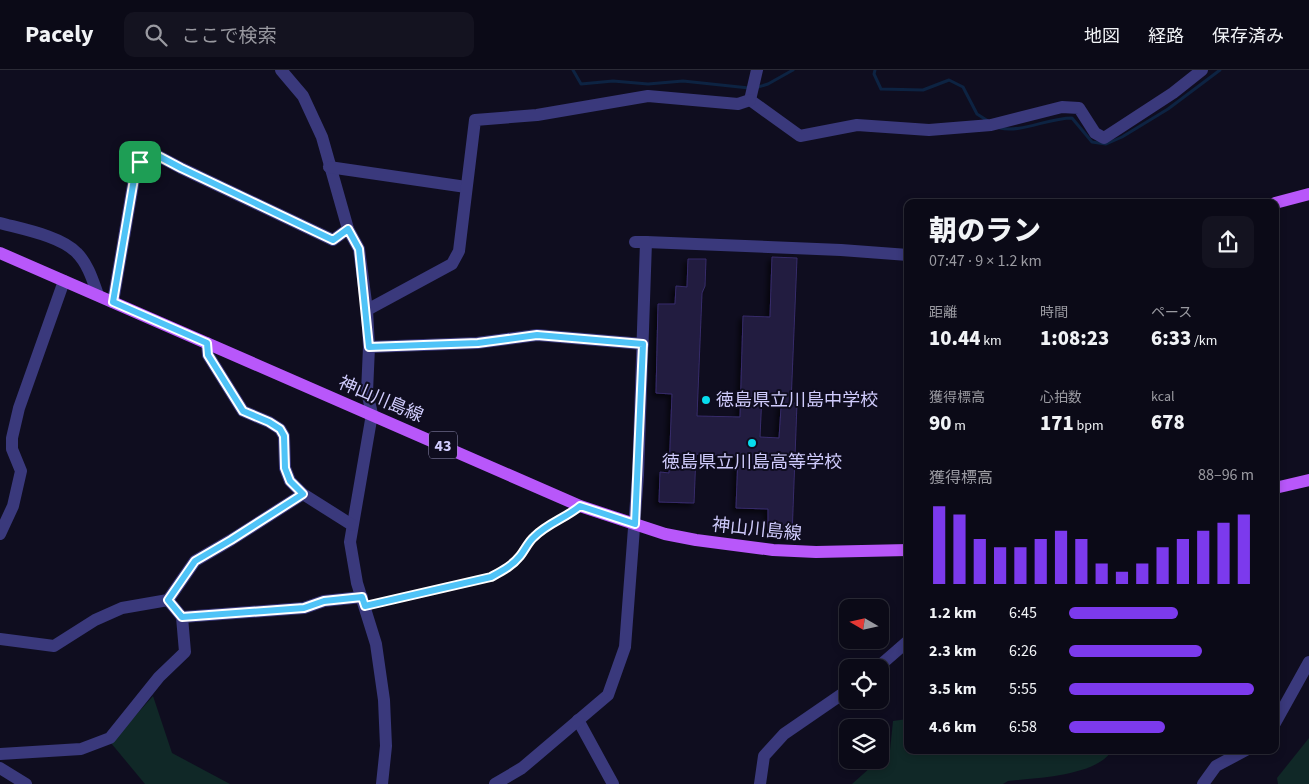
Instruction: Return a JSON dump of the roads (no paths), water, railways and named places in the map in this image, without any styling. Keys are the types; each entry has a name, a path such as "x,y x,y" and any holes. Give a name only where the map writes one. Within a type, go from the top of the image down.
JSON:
{"main road":[{"path":"1279,202 1309,194"},
{"name":"神山川島線","path":"0,253 580,506 635,524 696,540 773,550 816,552 904,550"},
{"path":"1279,487 1309,480"}],"street":[{"path":"282,70 303,96 322,137 348,229 359,249 369,347 367,392 372,414 350,542 351,558 376,644 384,700 386,746 382,784"},
{"path":"366,310 452,264 459,251 475,120 537,115 648,96 738,104 751,93 757,70"},
{"path":"751,93 800,136 857,125 929,130 996,124 1062,107 1079,108 1095,133 1104,138 1173,93 1202,70"},
{"path":"113,302 134,179 147,150 333,240 348,229"},
{"path":"329,167 466,187"},
{"path":"0,223 63,243 77,253 91,274 98,296"},
{"path":"494,784 522,768 608,695 625,647 635,524 643,344 641,242 904,255"},
{"path":"2,527 14,506 21,471 12,449 12,438 19,408 64,281"},
{"path":"369,347 478,343 537,335 643,344"},
{"path":"207,343 208,355 243,411 280,429 284,436 285,468 290,481 303,494 352,525"},
{"path":"0,639 54,646 96,620 122,608 168,600 195,561 239,536 303,494"},
{"path":"0,754 81,749 110,738 159,677 185,652 182,617 168,600"},
{"path":"182,617 304,608 324,601 363,601"},
{"path":"887,659 904,644"},
{"path":"1279,716 1309,662"},
{"path":"760,784 764,756 784,734 839,696"},
{"path":"578,720 613,784"},
{"path":"1202,784 1216,766 1238,754"},
{"path":"0,768 26,784"}],"waterway":[{"path":"573,70 581,84 613,81 648,84 683,81 749,88"},
{"path":"755,88 768,84 793,70"},
{"path":"875,70 874,74 881,89 923,90 949,80 963,87 977,114 988,121"},
{"path":"1000,128 1017,129 1054,120 1072,118 1092,142 1106,144 1122,137 1168,109 1220,70"}],"place":[{"name":"徳島県立川島中学校","path":"706,400"},
{"name":"徳島県立川島高等学校","path":"752,443"}]}
